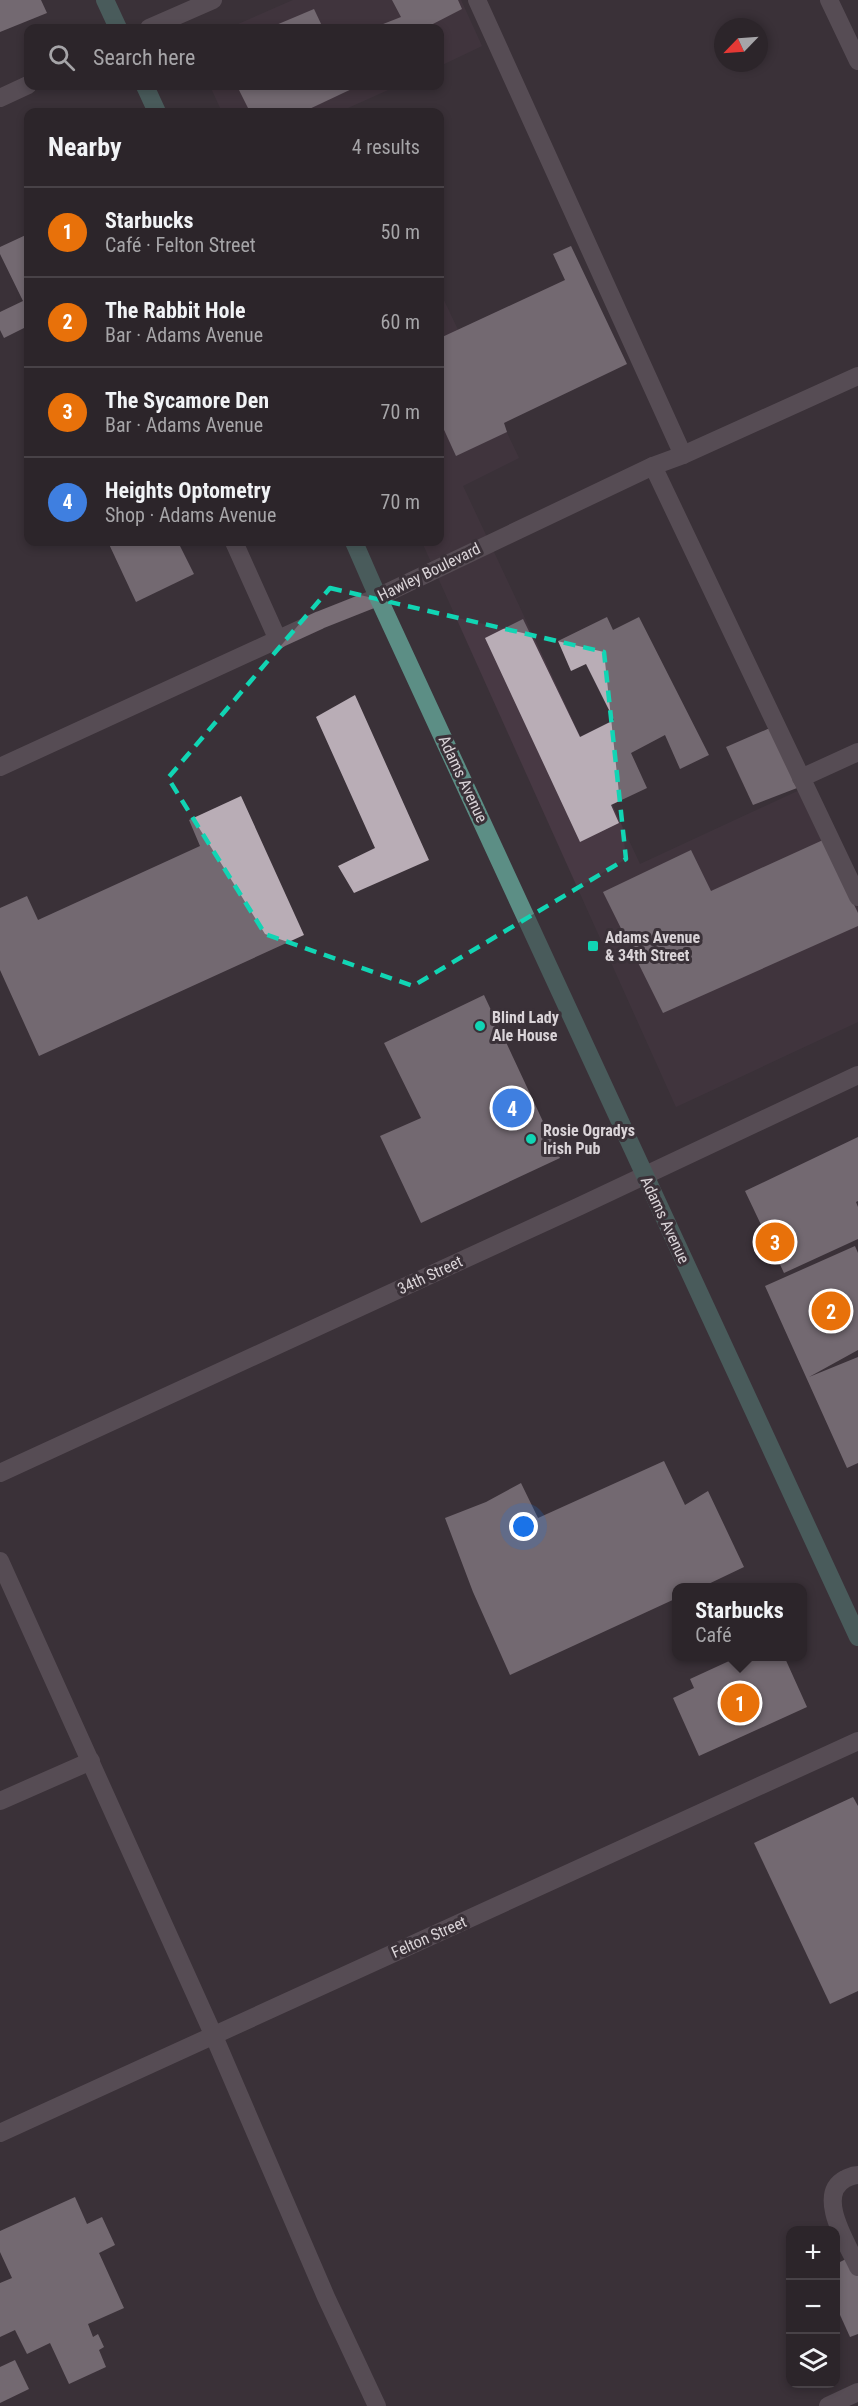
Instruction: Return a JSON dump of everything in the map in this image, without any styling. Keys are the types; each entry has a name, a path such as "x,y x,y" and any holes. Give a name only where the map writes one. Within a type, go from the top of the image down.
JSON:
{"main road":[{"path":"105,0 116,24"},
{"path":"147,90 155,108"},
{"name":"Adams Avenue","path":"356,546 858,1637"}],"street":[{"path":"158,24 213,0"},
{"path":"477,0 683,455"},
{"path":"830,0 858,61"},
{"path":"0,98 24,87"},
{"name":"Hawley Boulevard","path":"0,767 320,620 378,597 653,466 683,455 858,376"},
{"path":"653,466 858,897"},
{"path":"236,546 278,640"},
{"path":"801,778 858,752"},
{"name":"34th Street","path":"0,1473 645,1176 858,1075"},
{"path":"0,1562 213,2034 326,2297 377,2406"},
{"name":"Felton Street","path":"0,2133 858,1741"},
{"path":"0,1801 91,1761"},
{"path":"858,2175 853,2175 840,2182 834,2188 831,2200 834,2215 858,2267"},
{"path":"828,2406 858,2392"}],"highlighted area":[{"path":"330,588 604,652 626,859 413,986 265,934 168,778"}],"shaded area":[{"path":"293,0 461,0 482,46 444,64 444,24 238,24"},
{"path":"212,90 388,90 348,108 220,108"},
{"path":"444,300 519,458 463,486 640,864 802,789 858,909 858,1022 676,1107 424,546 444,546"}],"building":[{"path":"0,0 41,0 47,13 0,32"},
{"path":"392,0 458,0 462,9 433,24 383,24 401,17"},
{"path":"314,9 321,24 278,24"},
{"path":"239,90 350,90 311,108 248,108"},
{"path":"24,236 24,328 4,338 0,330 0,312 23,301 0,254 0,247"},
{"path":"571,246 627,364 504,423 507,432 456,456 444,430 444,336 565,280 553,254"},
{"path":"110,546 180,546 194,574 136,602"},
{"path":"607,617 613,630 639,617 709,755 680,769 665,735 631,753 647,788 611,805 619,823 580,842 485,638 523,619 580,737 614,720 586,664 571,671 558,641"},
{"path":"355,695 429,860 354,893 338,866 375,848 316,717"},
{"path":"770,728 797,788 753,805 726,747"},
{"path":"241,796 304,935 39,1056 0,970 0,908 27,896 38,920 200,846 189,820"},
{"path":"823,840 858,913 858,926 663,1013 603,892 691,850 711,891"},
{"path":"484,995 560,1158 421,1223 380,1136 421,1118 384,1043"},
{"path":"858,1137 858,1201 856,1202 858,1239 784,1273 745,1191"},
{"path":"855,1246 858,1253 858,1350 809,1377 858,1357 858,1463 847,1468 765,1286"},
{"path":"664,1461 685,1505 708,1491 744,1567 710,1583 672,1583 672,1600 510,1675 473,1592 445,1518 486,1502 521,1483 538,1518"},
{"path":"729,1661 786,1661 807,1707 699,1756 673,1698 694,1688 690,1679"},
{"path":"853,1797 858,1806 858,1991 830,2004 754,1843"},
{"path":"75,2197 87,2224 102,2217 115,2245 99,2253 124,2308 88,2324 93,2337 98,2334 104,2347 99,2350 106,2367 69,2384 50,2343 27,2354 15,2330 0,2337 0,2283 12,2278 0,2252 0,2231"},
{"path":"850,2257 858,2273 858,2334 850,2337 840,2315 840,2262"},
{"path":"15,2360 29,2389 0,2403 0,2367"}],"place":[{"name":"Adams Avenue & 34th Street","path":"593,946"},
{"name":"Blind Lady Ale House","path":"480,1026"},
{"name":"Heights Optometry","path":"512,1108"},
{"name":"Rosie Ogradys Irish Pub","path":"531,1139"},
{"name":"The Sycamore Den","path":"775,1242"},
{"name":"The Rabbit Hole","path":"831,1311"},
{"name":"Starbucks","path":"740,1703"}]}
